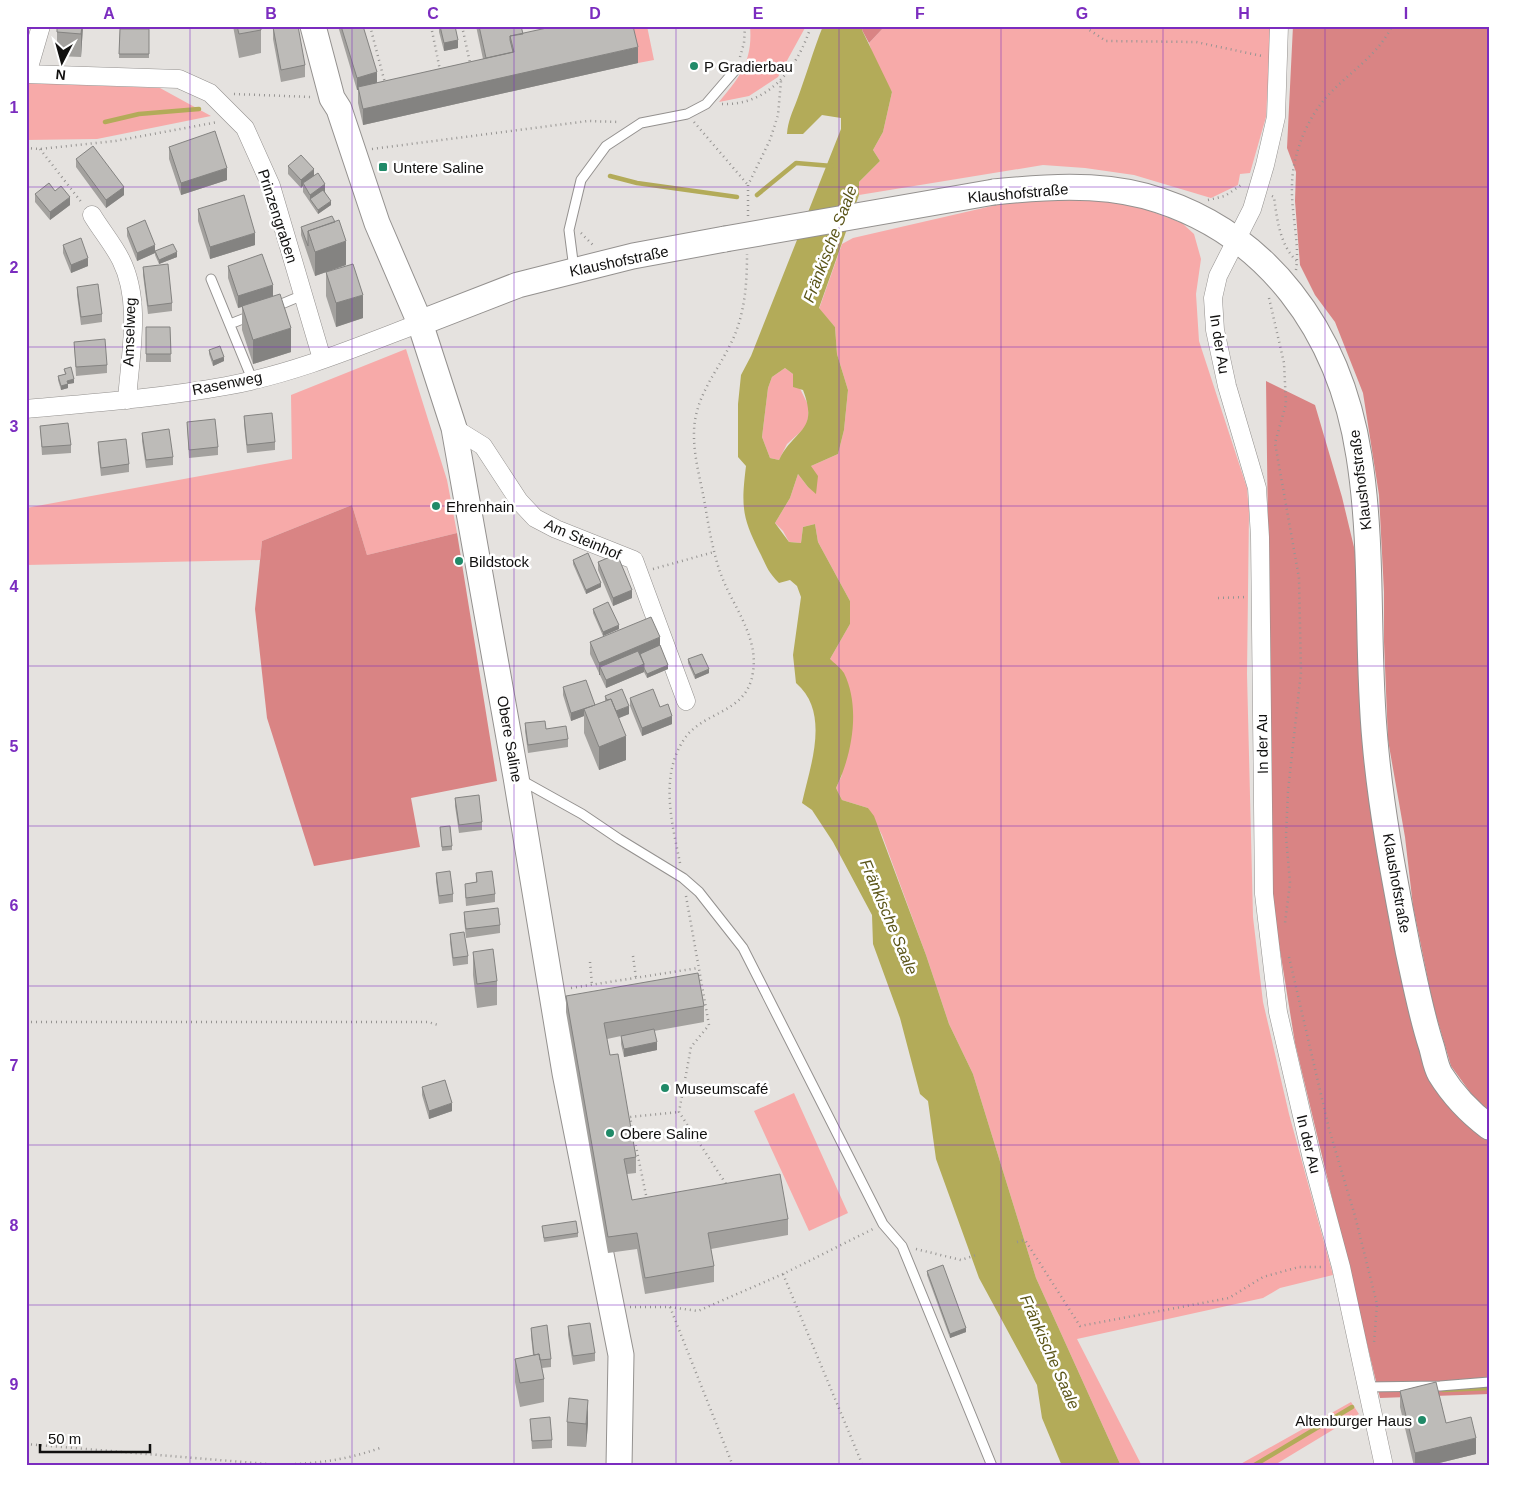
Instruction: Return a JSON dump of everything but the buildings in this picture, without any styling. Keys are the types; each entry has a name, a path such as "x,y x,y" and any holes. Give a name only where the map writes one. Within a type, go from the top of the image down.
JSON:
{"main road":[{"path":"313,26 332,98 339,109 377,223 420,323 454,428"},
{"name":"Klaushofstraße","path":"420,323 518,285 574,270 725,239 994,192 1055,187 1102,189 1144,196 1196,214 1237,240 1282,280 1312,321 1327,347 1348,404 1360,456 1370,593 1375,741 1400,908 1420,1008 1439,1072 1469,1112 1489,1127"},
{"name":"Obere Saline","path":"454,428 516,777 565,1073 621,1355 619,1466"}],"street":[{"path":"26,74 41,26"},
{"name":"In der Au","path":"1279,26 1276,117 1252,209 1218,276 1213,298 1215,330 1227,386 1257,488 1261,596 1264,894 1278,1012 1312,1159 1340,1267 1384,1466"},
{"name":"Prinzengraben","path":"26,74 179,79 210,92 245,128 271,186 322,359"},
{"name":"Amselweg","path":"92,215 121,260 130,284 133,307 126,400"},
{"name":"Rasenweg","path":"26,409 126,400 226,386 322,359 420,323"},
{"name":"Am Steinhof","path":"454,428 483,446 519,501 535,518 556,529 634,560 686,700"}],"lane":[{"path":"574,270 569,230 581,180 606,146 641,123 687,114 706,104 737,68"},
{"path":"211,280 252,380"},
{"path":"230,324 303,295"},
{"path":"516,777 582,814 682,878 699,892 743,948 883,1224 902,1246 992,1466"},
{"path":"1365,1387 1440,1386 1489,1382"}],"path":[{"path":"370,26 385,86"},
{"path":"431,26 441,74"},
{"path":"462,26 471,67"},
{"path":"737,68 744,44 745,26"},
{"path":"706,104 729,104 762,95 781,81 796,60 811,26"},
{"path":"1088,26 1088,29 1106,41 1196,42 1278,59"},
{"path":"1284,927 1290,883 1286,836 1288,791 1301,672 1299,578 1275,443 1286,404 1286,396 1284,362 1268,295 1282,280 1296,271 1292,188 1299,146 1314,113 1340,83 1377,49 1392,26"},
{"path":"748,220 748,185 770,140 778,115 781,81"},
{"path":"210,92 332,98"},
{"path":"687,114 748,185"},
{"path":"26,148 40,149 115,141 236,118"},
{"path":"352,152 588,121 641,123"},
{"path":"40,149 92,215"},
{"path":"731,1192 679,1112 691,1047 708,1025 671,817 669,791 678,751 686,737 696,728 731,708 743,696 751,683 753,672 751,643 745,626 726,589 714,552 695,456 695,414 702,394 733,339 742,312 747,280 747,253"},
{"path":"638,573 714,552"},
{"path":"1218,598 1261,596"},
{"path":"1288,953 1330,1129 1356,1216 1377,1304 1374,1351"},
{"path":"633,956 636,978"},
{"path":"590,962 592,985"},
{"path":"588,986 698,968"},
{"path":"26,1022 428,1022 438,1024"},
{"path":"648,1206 630,1117 679,1112"},
{"path":"612,1311 635,1306 670,1307 698,1311 783,1274 883,1224"},
{"path":"1017,1242 1025,1240 1080,1326 1229,1298 1263,1277 1299,1267 1340,1267"},
{"path":"902,1246 961,1260 976,1255"},
{"path":"783,1274 863,1466"},
{"path":"670,1307 734,1466"},
{"path":"26,1444 280,1465 319,1464 348,1459 380,1448"}],"shaded area":[{"path":"630,26 647,26 654,60 638,63"},
{"path":"750,26 806,26 778,77 749,96 719,102 744,68 749,49"},
{"path":"863,26 885,26 869,43 862,30"},
{"path":"885,26 1271,26 1266,117 1250,173 1240,174 1238,185 1211,198 1134,175 1085,168 1043,165 859,195 859,182 880,161 873,150 883,132 892,92 875,62 869,43"},
{"path":"1293,26 1489,26 1489,1110 1478,1103 1451,1066 1433,1005 1413,906 1405,837 1388,740 1379,495 1363,393 1335,322 1315,295 1300,265 1295,201 1296,172 1287,148"},
{"path":"26,83 160,88 211,116 97,139 26,140"},
{"path":"1035,196 1129,203 1182,223 1194,234 1201,259 1196,294 1199,341 1247,488 1249,511 1247,674 1253,917 1263,1002 1289,1114 1333,1275 1280,1288 1263,1298 1077,1339 1142,1466 1121,1466 1036,1278 973,1074 949,1024 882,835 868,808 842,800 836,788 842,775 830,659 850,624 850,601 818,542 815,524 803,527 801,543 789,542 783,531 775,523 790,498 798,474 808,487 816,493 811,466 838,454 844,430 848,390 837,354 835,327 819,309 842,244 853,238"},
{"path":"406,349 447,480 457,533 367,555 352,505 262,541 260,560 26,565 26,508 292,459 291,395"},
{"path":"785,368 793,374 809,407 807,426 787,444 779,460 770,458 762,437 768,388 772,377"},
{"path":"1266,381 1315,405 1342,497 1365,593 1413,1010 1489,1135 1489,1394 1380,1398 1295,1043 1273,907"},
{"path":"352,505 367,555 457,533 497,781 411,798 420,847 314,866 267,718 255,609 262,541"},
{"path":"794,1093 848,1213 809,1231 754,1111"},
{"path":"1351,1402 1359,1414 1273,1466 1237,1466"}],"water":[{"name":"Fränkische Saale","path":"823,26 863,26 862,30 892,92 883,132 873,150 880,161 859,182 859,195 819,308 835,327 837,354 848,390 844,430 838,454 811,466 818,476 816,494 798,474 790,498 775,523 789,542 801,543 803,527 815,524 818,542 850,601 850,624 830,659 844,673 852,701 853,716 850,746 842,775 836,788 842,800 868,808 874,816 926,955 949,1024 973,1074 1036,1278 1121,1466 1062,1466 1042,1418 1037,1385 979,1278 936,1159 928,1101 920,1094 900,1018 873,944 872,915 833,842 812,810 802,803 813,757 815,724 813,709 807,695 796,683 793,655 801,597 797,586 790,580 779,583 770,572 754,541 746,520 743,502 746,466 738,457 738,404 741,375 751,356 841,129 841,118 822,115 803,134 787,134 788,125","holes":["785,368 793,374 793,387 803,390 807,404 807,422 779,460 770,458 762,437 768,388 772,377"]}],"waterway":[{"path":"105,122 139,114 199,109"},
{"path":"757,195 796,163 832,166"},
{"path":"610,176 637,183 737,197"},
{"path":"1443,1390 1489,1388"},
{"path":"1253,1466 1352,1407"}],"place":[{"name":"P Gradierbau","path":"694,66"},
{"name":"Untere Saline","path":"383,167"},
{"name":"Ehrenhain","path":"436,506"},
{"name":"Bildstock","path":"459,561"},
{"name":"Museumscafé","path":"665,1088"},
{"name":"Obere Saline","path":"610,1133"},
{"name":"Altenburger Haus","path":"1422,1420"}]}
